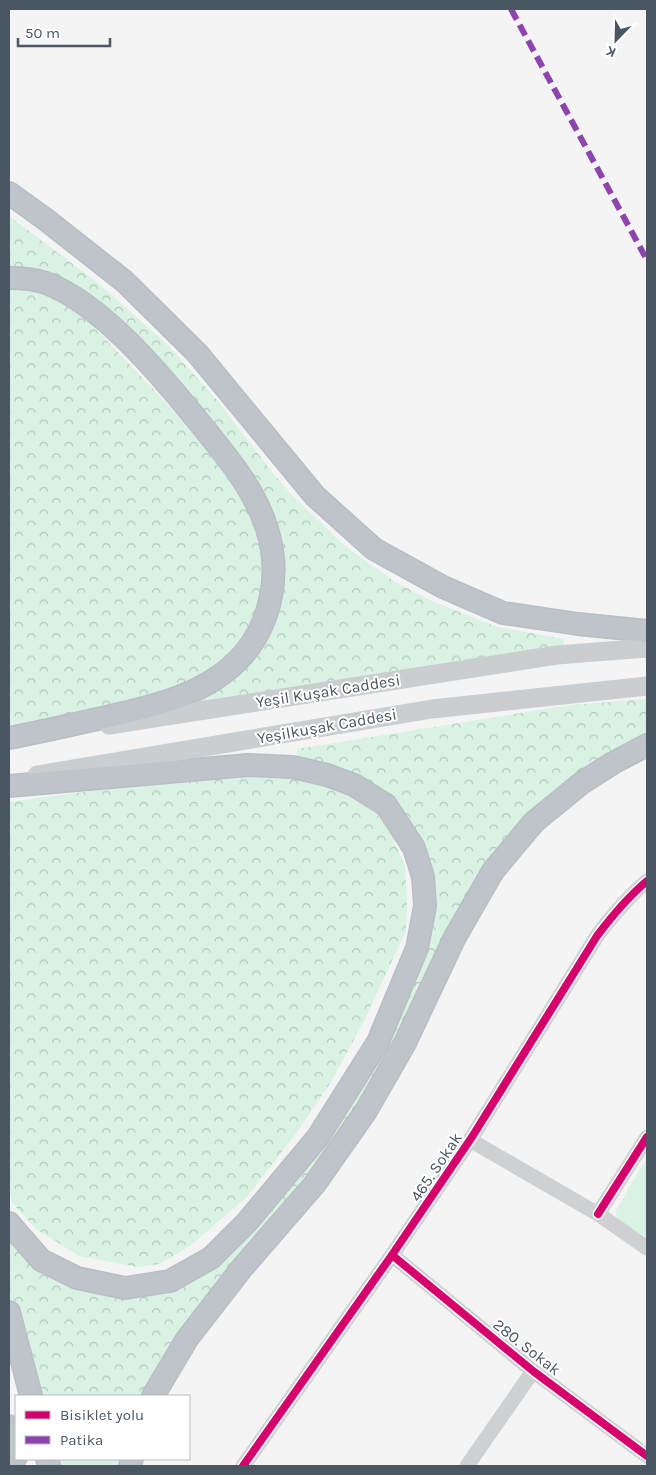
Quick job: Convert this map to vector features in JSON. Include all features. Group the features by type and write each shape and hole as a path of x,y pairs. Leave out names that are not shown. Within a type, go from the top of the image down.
{"highway":[{"path":"9,193 46,218 124,281 197,353 315,496 374,549 443,587 503,613 578,624 647,631"},
{"path":"9,278 46,283 72,296 119,333 155,370 219,447 248,487 268,530 274,564 274,580 268,610 256,635 242,656 210,681 178,698 137,710 9,740"},
{"path":"154,1395 187,1339 242,1268 314,1186 366,1111 405,1043 455,937 493,871 541,816 583,782 647,745"},
{"path":"9,786 248,765 293,767 327,775 354,786 386,805 414,848 423,877 425,906 417,948 378,1042 318,1136 247,1222 211,1258 170,1281 125,1288 77,1278 41,1260 9,1223"},
{"path":"9,1312 31,1395"},
{"path":"9,1426 15,1450"}],"main road":[{"name":"Yeşil Kuşak Caddesi","path":"9,740 557,655 647,648"},
{"name":"Yeşilkuşak Caddesi","path":"9,780 432,709 647,686"}],"street":[{"name":"465. Sokak","path":"243,1466 392,1255 470,1140 597,936 615,912 647,881"},
{"path":"598,1214 647,1137"},
{"path":"470,1140 598,1214 647,1248"},
{"name":"280. Sokak","path":"392,1255 534,1371 647,1456"},
{"path":"467,1466 534,1371"}],"green space":[{"path":"9,216 98,283 166,343 218,401 272,472 293,496 343,544 397,583 434,602 497,627 564,639 562,652 197,708 196,697 239,673 280,543 124,325 98,300 74,285 9,268"},
{"path":"9,286 24,286 59,300 93,326 211,451 262,530 266,565 262,591 251,622 232,651 205,674 163,692 87,712 9,725"},
{"path":"647,699 647,738 519,828 386,1068 150,1395 36,1395 9,1296 9,1236 15,1246 35,1265 120,1295 149,1296 183,1286 209,1270 257,1226 322,1145 431,905 390,801 298,763 297,749 570,705"},
{"path":"255,769 307,773 370,805 390,832 405,867 407,898 406,931 363,1023 331,1082 294,1136 247,1197 190,1246 159,1264 137,1267 79,1256 36,1229 13,1204 9,1192 9,802"},
{"path":"647,1158 647,1237 622,1223 616,1215 616,1210"},
{"path":"53,1460 128,1460 126,1466 55,1466"}],"marked path":[{"path":"511,9 647,260"}],"cycle path":[{"path":"243,1466 392,1255 472,1137 597,936 620,907 647,881"},
{"path":"598,1214 647,1137"},
{"path":"392,1255 533,1371 647,1456"}]}
